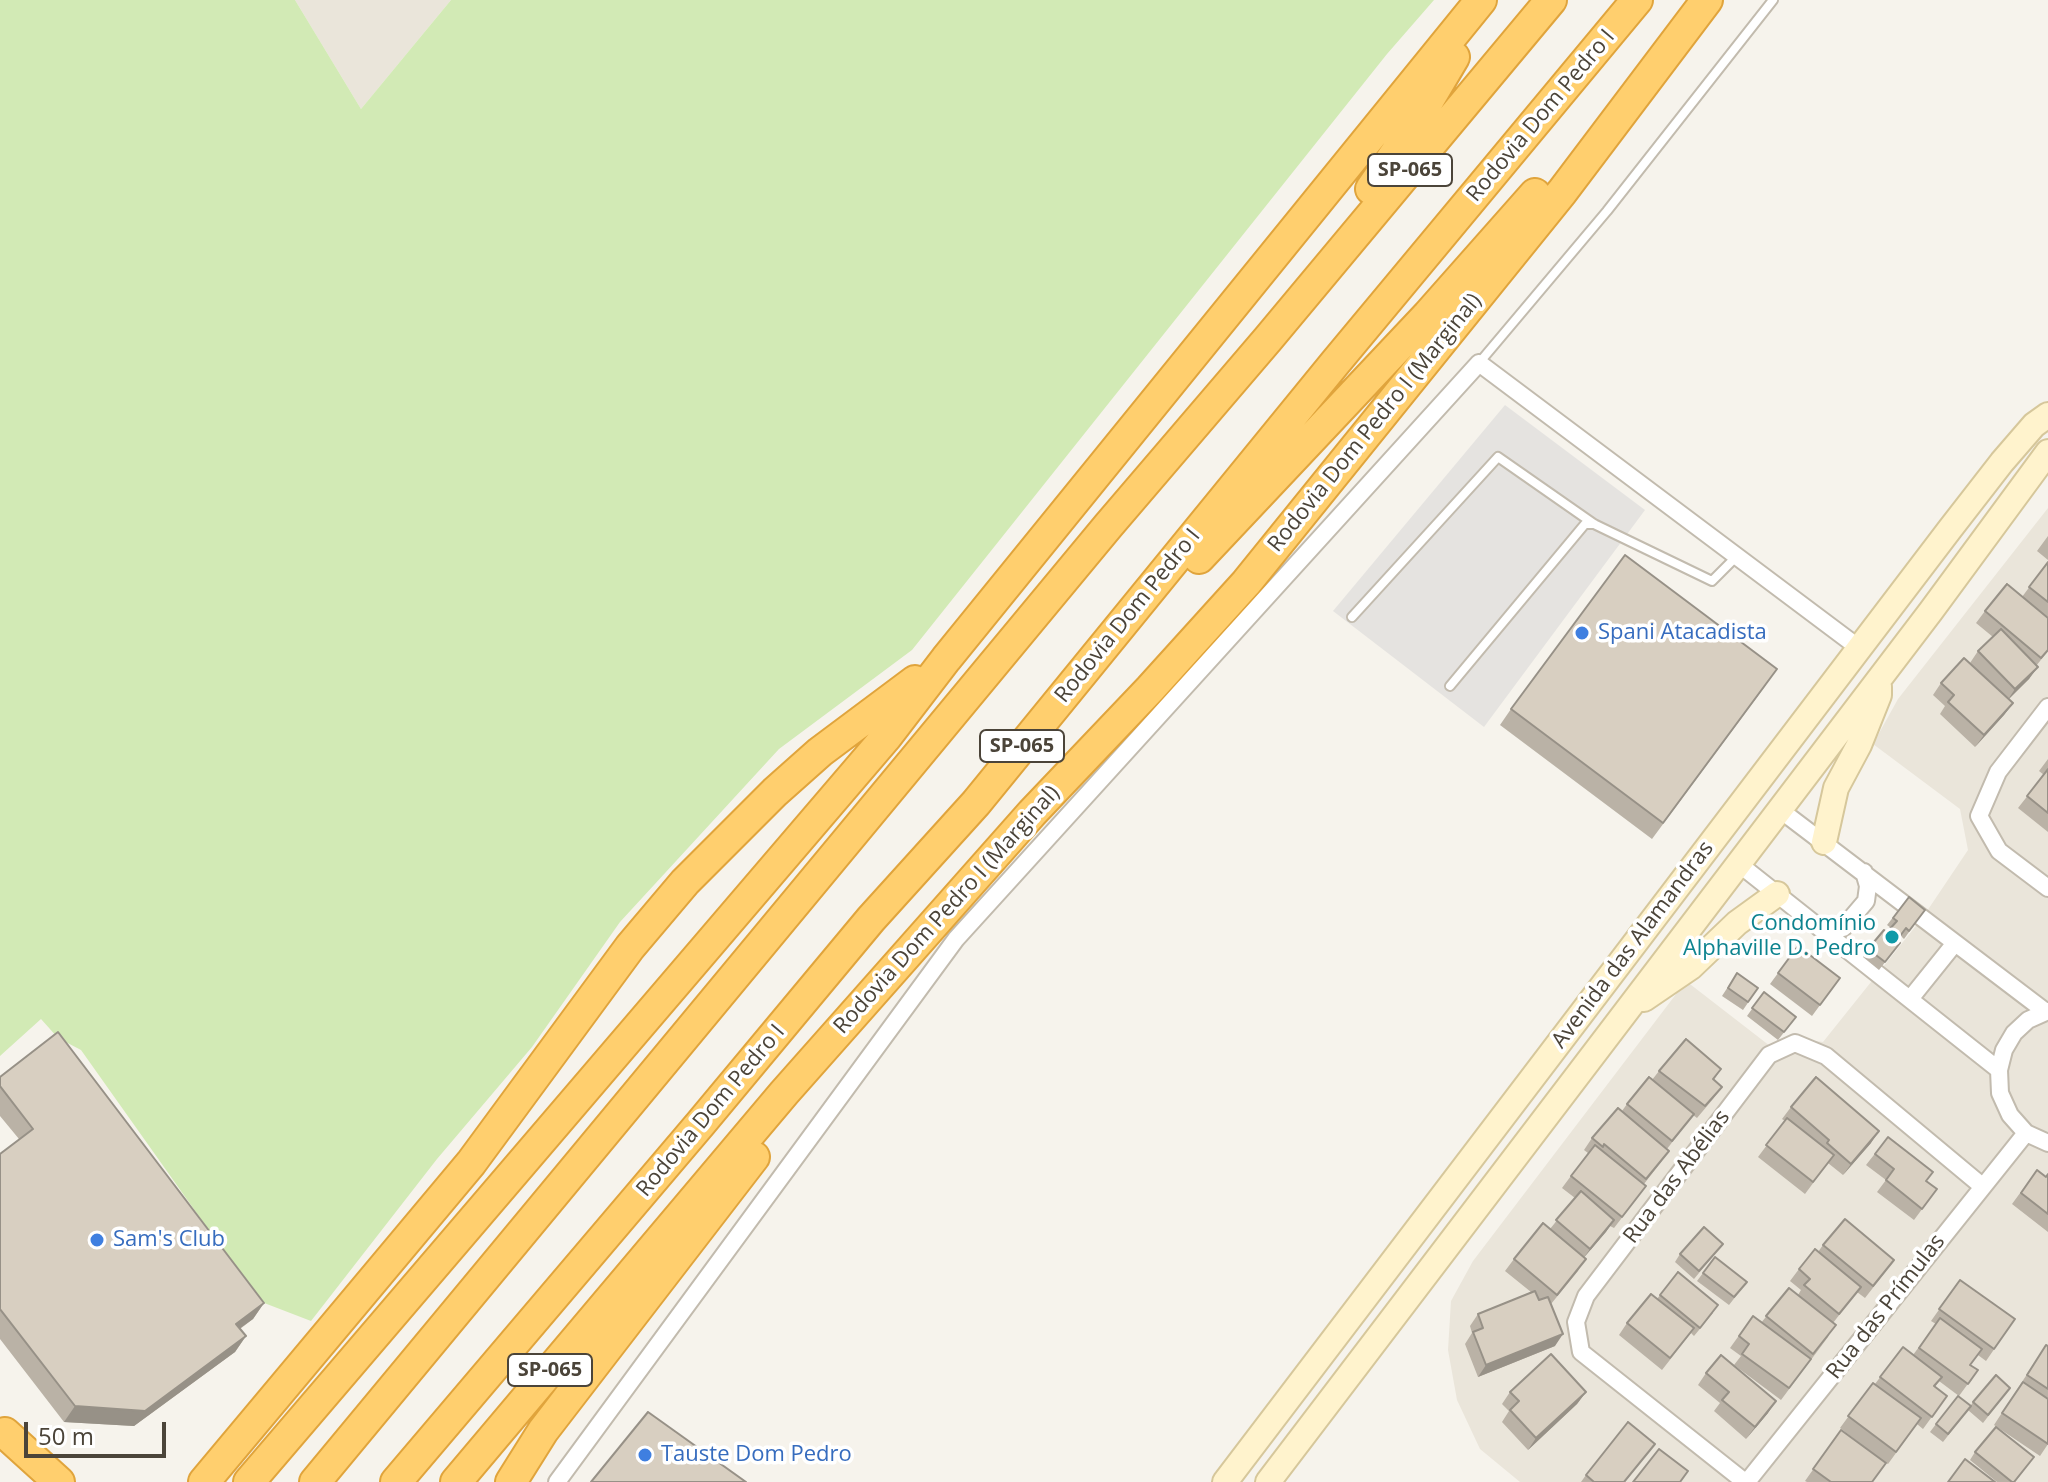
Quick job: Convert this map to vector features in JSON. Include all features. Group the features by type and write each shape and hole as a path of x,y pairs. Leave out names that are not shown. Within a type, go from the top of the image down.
{"highway":[{"path":"249,1482 887,736 946,659 1481,0"},
{"path":"1268,339 1408,135 1488,0"},
{"name":"SP-065","path":"315,1482 1057,587 1551,0"},
{"name":"Rodovia Dom Pedro I","path":"396,1482 871,919 976,803 1335,363 1637,0"},
{"path":"1025,743 1428,315 1703,5"},
{"name":"Rodovia Dom Pedro I (Marginal)","path":"456,1482 784,1093 1032,813 1246,583 1562,192 1703,5"},
{"path":"204,1482 471,1163 630,947 685,882 775,792 820,752 946,659"},
{"path":"511,1482 543,1431 784,1119 881,983"},
{"path":"2,1434 59,1482"}],"street":[{"path":"557,1482 956,939 1479,363 1859,648 1871,662 1878,679 1879,695 1859,745 1836,788 1824,842"},
{"name":"Avenida das Alamandras","path":"1228,1481 2002,462 2034,425 2048,415"},
{"name":"Avenida das Alamandras","path":"1268,1482 2048,452"},
{"path":"2048,707 1998,772 1979,816 1999,851 2048,888"},
{"path":"1779,809 2047,1012"},
{"path":"1739,864 1999,1070"},
{"path":"1826,932 1843,928 1866,901 1868,886 1864,872"},
{"path":"1626,1012 1691,967 1737,923 1777,894"},
{"path":"1910,999 1955,943"},
{"path":"2047,1012 2028,1020 2014,1033 2004,1050 1999,1070 2000,1093 2010,1115 2026,1133 2048,1143"},
{"name":"Rua das Abélias","path":"1746,1482 1581,1352 1576,1322 1586,1296 1769,1055 1795,1043 1826,1056 1982,1186"},
{"path":"1517,1097 1527,1114 1544,1119"},
{"name":"Rua das Prímulas","path":"1746,1482 2026,1133"},
{"path":"2,1434 37,1482"}],"lane":[{"path":"1479,363 1607,211 1773,0"},
{"path":"1352,617 1498,457 1594,524 1712,581 1736,557"},
{"path":"1450,686 1585,524 1594,524"}],"shaded area":[{"path":"295,0 451,0 361,109"},
{"path":"1505,405 1645,510 1484,727 1333,611"},
{"path":"2048,508 2048,1482 1520,1482 1480,1449 1457,1400 1448,1350 1451,1301 1473,1261 1686,981 1770,1046 1794,1038 1823,1042 1923,917 1968,850 1960,809 1873,744 1898,699"}],"green space":[{"path":"0,0 295,0 361,109 451,0 1434,0 1387,54 912,650 779,749 620,922 532,1047 437,1159 311,1321 259,1301 81,1050 58,1038 41,1019 0,1056"}],"building":[{"path":"1625,555 1777,669 1663,823 1511,709"},
{"path":"2048,562 2048,602 2029,587"},
{"path":"2007,584 2048,618 2048,650 2041,658 1985,611"},
{"path":"2001,629 2038,667 2015,689 1978,651"},
{"path":"1964,658 2013,703 1984,735 1948,702 1954,695 1941,683"},
{"path":"2048,769 2048,813 2027,796"},
{"name":"Condomínio Alphaville D. Pedro","path":"1909,897 1925,910 1909,931 1906,928 1897,940 1900,943 1885,962 1868,949 1884,930 1887,932 1897,921 1893,918"},
{"path":"1798,946 1840,978 1820,1005 1778,973"},
{"path":"1737,973 1758,988 1748,1002 1728,988"},
{"path":"1764,992 1796,1017 1784,1032 1752,1008"},
{"name":"Sam's Club","path":"58,1032 264,1303 236,1324 246,1336 145,1411 75,1406 0,1309 0,1154 33,1129 0,1086 0,1077"},
{"path":"1686,1039 1721,1069 1713,1079 1722,1087 1705,1106 1659,1071"},
{"path":"1649,1077 1694,1114 1672,1141 1627,1104"},
{"path":"1816,1077 1879,1131 1851,1164 1791,1107"},
{"path":"1618,1108 1669,1151 1646,1179 1604,1144 1603,1147 1592,1138"},
{"path":"1787,1118 1834,1155 1813,1182 1766,1145"},
{"path":"1888,1137 1933,1172 1926,1181 1937,1189 1922,1209 1886,1180 1894,1169 1875,1154"},
{"path":"1595,1145 1646,1186 1622,1217 1571,1176"},
{"path":"2037,1170 2046,1177 2048,1174 2048,1214 2021,1193"},
{"path":"1581,1191 1614,1220 1590,1249 1556,1220"},
{"path":"1845,1219 1894,1260 1873,1286 1823,1245"},
{"path":"1543,1223 1586,1259 1557,1295 1514,1259"},
{"path":"1704,1227 1723,1244 1699,1271 1680,1254"},
{"path":"1815,1249 1861,1287 1839,1314 1804,1285 1810,1279 1799,1269"},
{"path":"1715,1257 1747,1282 1734,1297 1703,1273"},
{"path":"1678,1272 1718,1305 1700,1328 1660,1295"},
{"path":"1960,1280 2015,1319 1994,1349 1939,1309"},
{"path":"1789,1288 1836,1325 1813,1354 1766,1316"},
{"path":"1535,1291 1539,1300 1548,1297 1563,1334 1486,1365 1473,1332 1483,1328 1478,1314"},
{"path":"1651,1294 1694,1328 1670,1358 1627,1323"},
{"path":"1753,1316 1811,1359 1789,1388 1742,1354 1749,1344 1739,1336"},
{"path":"1940,1318 1982,1349 1970,1365 1978,1370 1968,1384 1919,1348"},
{"path":"2048,1346 2048,1389 2027,1375"},
{"path":"1903,1347 1942,1377 1934,1386 1947,1396 1932,1417 1880,1377"},
{"path":"1551,1354 1586,1392 1536,1438 1510,1410 1519,1401 1510,1392"},
{"path":"1721,1355 1776,1401 1755,1427 1722,1400 1729,1392 1706,1373"},
{"path":"1996,1375 2010,1388 1988,1415 1973,1402"},
{"path":"2023,1382 2048,1399 2048,1444 2002,1413"},
{"path":"1873,1383 1921,1418 1896,1452 1848,1416"},
{"path":"1958,1396 1971,1406 1948,1434 1936,1424"},
{"path":"648,1412 746,1482 591,1482"},
{"path":"1628,1422 1655,1444 1624,1482 1594,1482 1586,1475"},
{"path":"1996,1427 2034,1457 2014,1482 1975,1452"},
{"path":"1841,1430 1886,1463 1872,1482 1831,1482 1813,1469"},
{"path":"1659,1449 1688,1471 1680,1482 1633,1482"},
{"path":"1965,1459 1995,1482 1948,1482"}],"place":[{"name":"Spani Atacadista","path":"1582,633"},
{"name":"Condomínio Alphaville D. Pedro","path":"1892,937"},
{"name":"Sam's Club","path":"97,1240"},
{"name":"Tauste Dom Pedro","path":"645,1455"}]}
